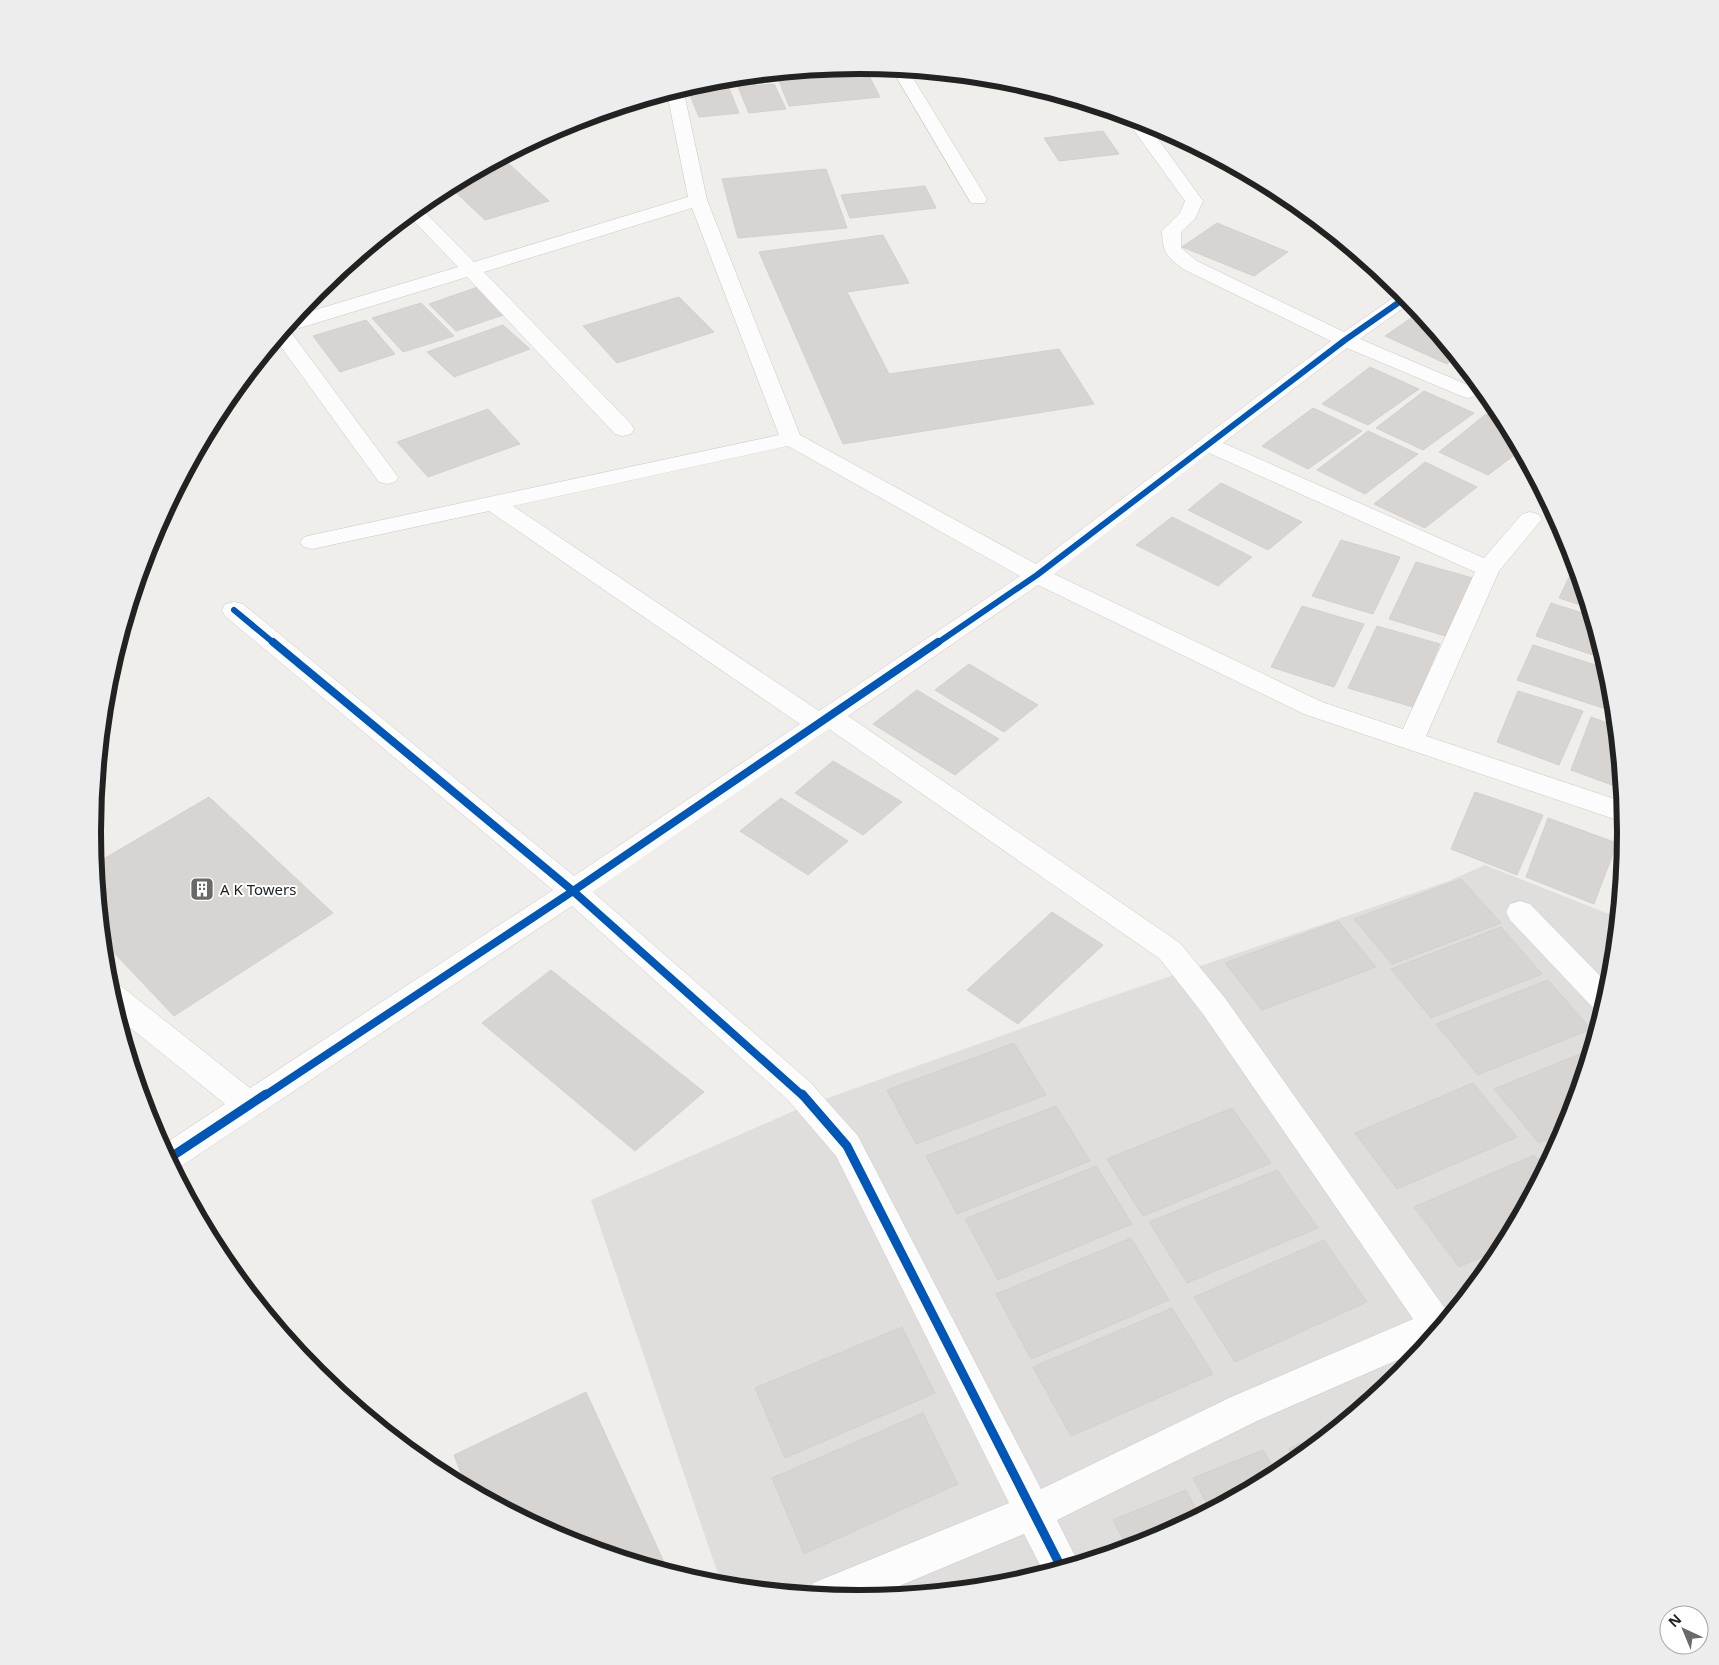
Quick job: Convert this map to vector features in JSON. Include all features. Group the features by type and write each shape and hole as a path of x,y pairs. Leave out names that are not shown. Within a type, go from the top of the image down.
{"street":[{"path":"903,75 978,199"},
{"path":"676,97 698,200 791,439 1037,575 1313,708 1618,810"},
{"path":"1142,129 1194,201 1188,215 1171,231 1172,250 1190,265 1345,340 1468,392"},
{"path":"299,322 698,200"},
{"path":"419,216 623,428"},
{"path":"173,1155 572,891 1037,575 1345,340 1401,301"},
{"path":"284,338 387,477"},
{"path":"312,542 791,439"},
{"path":"1207,444 1488,569"},
{"path":"493,503 824,719 1170,951 1214,1006 1439,1322"},
{"path":"1411,741 1488,569 1530,519"},
{"path":"234,610 572,891 799,1091 848,1146 1059,1564"},
{"path":"1520,912 1600,996"},
{"path":"120,1002 250,1105"},
{"path":"842,1591 1033,1512 1244,1408 1434,1328"}],"shaded area":[{"path":"1485,865 1614,916 1612,932 1604,981 1578,1076 1540,1168 1517,1212 1490,1254 1430,1333 1396,1369 1360,1403 1321,1434 1239,1490 1195,1513 1103,1551 1008,1577 959,1585 909,1590 810,1590 719,1578 591,1200 803,1107 1098,1001 1449,881"}],"building":[{"path":"844,74 868,74 880,97 789,106 779,81"},
{"path":"774,84 786,109 749,113 738,87"},
{"path":"729,88 739,113 699,117 689,93"},
{"path":"1103,131 1119,154 1059,161 1044,138"},
{"path":"508,163 549,201 485,220 455,191 497,166"},
{"path":"826,169 847,228 738,238 722,179"},
{"path":"925,186 936,208 850,218 841,195"},
{"path":"1217,223 1288,252 1254,276 1182,247"},
{"path":"883,235 909,283 847,292 889,374 1059,349 1094,404 843,444 759,252"},
{"path":"478,287 506,314 456,331 429,304"},
{"path":"679,297 714,332 617,363 583,326"},
{"path":"421,303 454,336 403,352 372,318"},
{"path":"1415,316 1452,360 1447,364 1385,336"},
{"path":"366,320 395,354 340,372 313,336"},
{"path":"503,325 530,349 454,377 427,352"},
{"path":"1370,367 1419,389 1368,425 1322,404"},
{"path":"1424,391 1474,413 1423,450 1376,428"},
{"path":"1313,408 1362,431 1308,469 1262,446"},
{"path":"488,409 520,444 428,477 397,442"},
{"path":"1486,414 1494,418 1517,453 1488,475 1439,452"},
{"path":"1368,431 1418,454 1365,494 1317,470"},
{"path":"1425,462 1477,487 1425,528 1374,504"},
{"path":"1221,483 1302,522 1268,550 1188,510"},
{"path":"1172,517 1252,557 1218,586 1136,545"},
{"path":"1341,540 1400,557 1373,614 1312,596"},
{"path":"1416,562 1476,579 1452,638 1389,619"},
{"path":"1572,572 1583,606 1559,598"},
{"path":"1551,603 1585,614 1597,656 1536,636"},
{"path":"1302,606 1364,624 1334,687 1271,667"},
{"path":"1377,626 1440,644 1413,707 1348,688"},
{"path":"1533,645 1600,666 1608,710 1517,680"},
{"path":"969,664 1038,705 1004,732 935,690"},
{"path":"917,690 999,739 955,775 873,724"},
{"path":"1518,691 1583,711 1559,765 1497,742"},
{"path":"1591,717 1611,724 1617,787 1571,770"},
{"path":"833,761 902,802 863,835 795,793"},
{"path":"1475,792 1543,815 1517,875 1451,849"},
{"name":"A K Towers","path":"209,797 333,913 174,1016 110,948 102,882 102,860"},
{"path":"781,798 848,841 808,875 740,831"},
{"path":"1548,818 1617,843 1594,904 1526,877"},
{"path":"1461,879 1501,923 1392,964 1354,919"},
{"path":"1616,895 1614,911 1611,910"},
{"path":"1052,912 1103,945 1018,1024 967,990"},
{"path":"1338,921 1376,967 1262,1010 1225,963"},
{"path":"1501,927 1542,974 1431,1018 1391,969"},
{"path":"551,970 704,1092 635,1151 482,1023"},
{"path":"1548,980 1591,1029 1478,1075 1436,1024"},
{"path":"1014,1043 1046,1095 916,1144 887,1090"},
{"path":"1585,1052 1578,1076 1554,1137 1539,1143 1494,1089"},
{"path":"1473,1083 1517,1137 1397,1189 1355,1133"},
{"path":"1056,1106 1090,1161 957,1214 926,1156"},
{"path":"1232,1108 1271,1163 1143,1216 1107,1159"},
{"path":"1534,1155 1542,1164 1517,1212 1491,1253 1459,1267 1414,1207"},
{"path":"1096,1166 1132,1224 998,1280 965,1219"},
{"path":"1277,1170 1318,1228 1187,1283 1149,1222"},
{"path":"1131,1238 1169,1300 1031,1359 996,1294"},
{"path":"1324,1240 1367,1302 1235,1362 1194,1297"},
{"path":"1172,1308 1213,1374 1071,1436 1033,1367"},
{"path":"902,1327 935,1393 785,1458 755,1388"},
{"path":"586,1392 666,1566 616,1551 569,1533 524,1513 480,1490 464,1479 454,1455"},
{"path":"923,1413 958,1484 804,1554 772,1478"},
{"path":"1321,1434 1293,1455 1289,1449"},
{"path":"1263,1450 1274,1468 1239,1490 1208,1506 1193,1478"},
{"path":"1186,1490 1197,1512 1125,1543 1113,1520"}],"cycle path":[{"path":"173,1155 573,891 1037,575 1345,340 1401,301"},
{"path":"234,610 573,891 799,1091 847,1146 1059,1564"}],"place":[{"name":"A K Towers","path":"202,889"}]}
